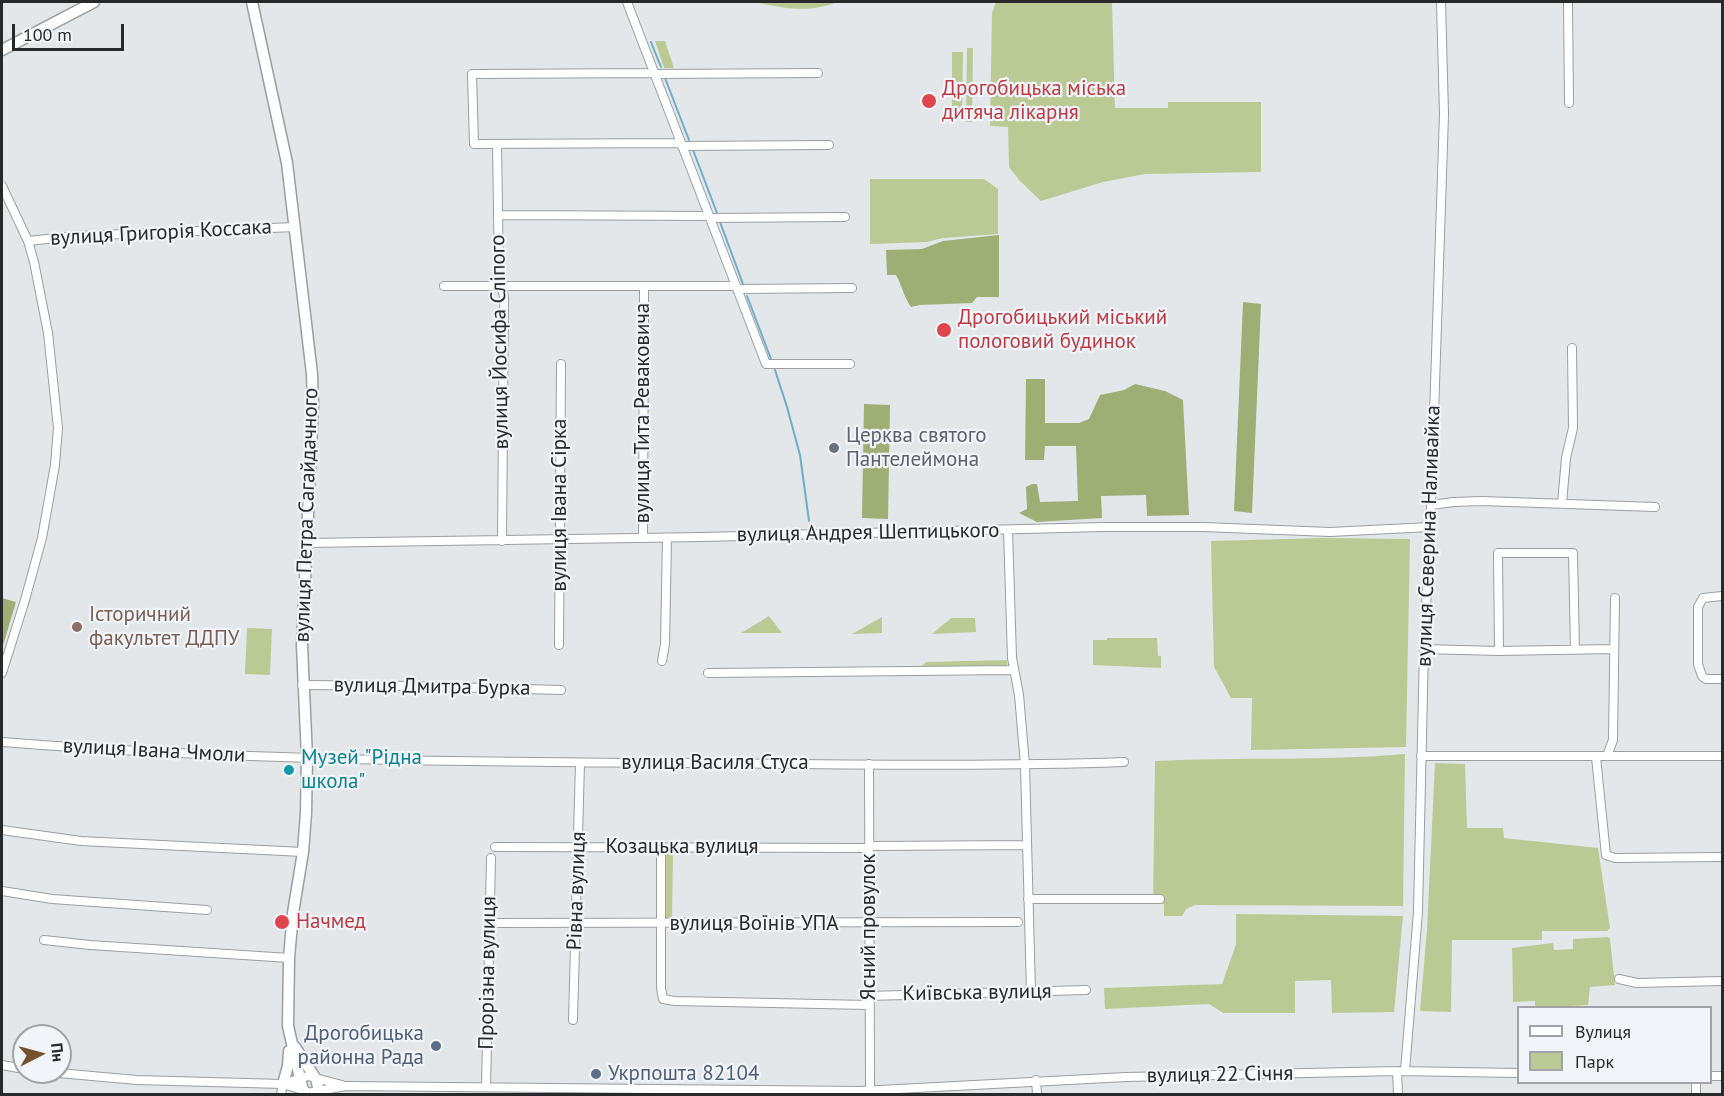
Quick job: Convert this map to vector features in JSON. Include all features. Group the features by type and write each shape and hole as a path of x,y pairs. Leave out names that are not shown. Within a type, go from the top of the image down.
{"main road":[{"path":"2,50 93,2"},
{"name":"вулиця Петра Сагайдачного","path":"252,2 287,163 312,374 313,405 302,685 307,758 303,852 295,895 289,958 288,1066 282,1089"},
{"path":"289,1037 311,1085"}],"street":[{"path":"252,2 259,2"},
{"path":"627,2 766,364 850,364"},
{"name":"вулиця Северина Наливайка","path":"1398,1095 1416,942 1444,95 1441,2"},
{"path":"1568,2 1569,103"},
{"path":"818,73 472,74 474,144 829,145"},
{"name":"вулиця Йосифа Сліпого","path":"497,144 499,276 504,297 502,541"},
{"path":"2,186 28,241 43,302 58,416 57,442 42,538 26,600 2,673"},
{"path":"498,215 845,217"},
{"name":"вулиця Григорія Коссака","path":"28,241 86,235 295,227"},
{"path":"444,286 852,288"},
{"name":"вулиця Тита Реваковича","path":"643,538 644,287"},
{"path":"1562,502 1566,458 1573,428 1572,348"},
{"name":"вулиця Івана Сірка","path":"559,645 561,364"},
{"path":"1431,505 1463,501 1562,502 1655,507"},
{"name":"вулиця Андрея Шептицького","path":"307,543 667,538 1103,527 1203,527 1330,532 1430,527"},
{"path":"1008,530 1014,670 1019,695 1025,765 1030,992"},
{"path":"662,661 665,644 667,538"},
{"path":"1499,651 1498,554 1573,553 1575,650"},
{"path":"1722,596 1708,596 1700,602 1698,607 1698,664 1702,676 1706,679 1722,679"},
{"path":"1607,756 1613,740 1615,598"},
{"path":"1424,649 1614,650"},
{"path":"708,673 1014,670"},
{"name":"вулиця Дмитра Бурка","path":"302,685 561,690"},
{"name":"вулиця Івана Чмоли","path":"2,742 80,748 307,758"},
{"path":"1421,756 1722,756"},
{"path":"1596,757 1606,855 1614,858 1722,857"},
{"name":"вулиця Василя Стуса","path":"307,758 580,763 1025,765 1124,762"},
{"name":"Рівна вулиця","path":"573,1020 580,763"},
{"name":"Ясний провулок","path":"867,1092 869,764"},
{"path":"2,830 81,841 303,852"},
{"name":"Козацька вулиця","path":"495,847 1027,845"},
{"path":"661,846 661,924"},
{"name":"Прорізна вулиця","path":"486,1087 491,858"},
{"path":"2,891 52,898 207,910"},
{"path":"1028,899 1160,899"},
{"name":"вулиця Воїнів УПА","path":"489,923 1018,922"},
{"name":"Київська вулиця","path":"661,924 661,988 663,999 675,1001 868,1000 1086,990"},
{"path":"44,940 289,958"},
{"path":"1619,980 1638,983 1722,981"},
{"name":"вулиця 22 Січня","path":"346,1086 867,1092 1036,1080 1401,1071 1517,1073"},
{"path":"72,1074 282,1089 311,1085 346,1086"},
{"path":"1036,1080 1037,1095"},
{"path":"311,1085 346,1086"},
{"path":"332,1095 346,1086"}],"green space":[{"path":"756,2 837,2 817,8 797,9"},
{"path":"996,2 1112,2 1115,108 1168,108 1168,102 1261,102 1261,172 1145,174 1103,182 1041,201 1009,167 1008,127 990,126 992,13"},
{"path":"655,41 665,41 674,68 664,68"},
{"path":"967,48 973,48 972,122 966,122"},
{"path":"952,52 963,52 962,117 952,117"},
{"path":"870,179 984,179 998,189 998,234 943,238 927,242 870,244"},
{"path":"999,235 999,297 977,297 972,303 911,307 896,275 887,275 886,250 922,249 943,241"},
{"path":"1243,302 1261,304 1252,513 1234,511"},
{"path":"1026,379 1045,379 1045,423 1079,423 1089,419 1100,395 1124,390 1135,384 1165,391 1183,400 1189,515 1147,516 1146,495 1101,496 1102,518 1037,522 1019,513 1027,509 1026,487 1032,484 1037,484 1040,502 1078,501 1076,446 1045,446 1044,460 1025,460"},
{"path":"864,404 890,405 888,519 862,518"},
{"path":"1325,538 1410,539 1406,747 1251,750 1252,698 1231,698 1214,667 1211,541"},
{"path":"2,598 16,602 2,649"},
{"path":"769,616 782,633 741,633"},
{"path":"882,617 882,633 852,634"},
{"path":"951,618 975,618 976,632 932,634"},
{"path":"247,628 272,629 270,675 245,674"},
{"path":"1107,638 1157,638 1161,668 1093,665 1093,640 1107,640"},
{"path":"1007,660 1007,667 920,668 926,662"},
{"path":"1405,754 1403,906 1195,905 1186,909 1182,916 1164,916 1164,904 1153,904 1155,761"},
{"path":"1435,763 1465,764 1467,828 1503,828 1504,838 1598,848 1610,928 1607,931 1542,931 1542,940 1452,940 1451,1012 1420,1011 1427,929"},
{"path":"666,851 673,851 672,918 665,918"},
{"path":"1236,914 1403,916 1394,1012 1332,1013 1331,980 1295,981 1295,1013 1223,1013 1209,1004 1105,1009 1104,988 1222,984 1236,944"},
{"path":"1608,937 1610,939 1615,985 1590,987 1588,1005 1535,1006 1535,1001 1513,1002 1512,948 1553,943 1554,950 1573,949 1573,939"}],"waterway":[{"path":"651,42 661,67"},
{"path":"665,78 689,140"},
{"path":"693,150 717,213"},
{"path":"720,222 743,284"},
{"path":"747,296 771,359"},
{"path":"775,370 800,455 809,521"}],"place":[{"name":"Дрогобицька міська дитяча лікарня","path":"929,101"},
{"name":"Дрогобицький міський пологовий будинок","path":"944,330"},
{"name":"Церква святого Пантелеймона","path":"834,448"},
{"name":"Історичний факультет ДДПУ","path":"77,627"},
{"name":"Музей \"Рідна школа\"","path":"289,770"},
{"name":"Начмед","path":"282,922"},
{"name":"Дрогобицька районна Рада","path":"436,1046"},
{"name":"Укрпошта 82104","path":"596,1074"}]}
